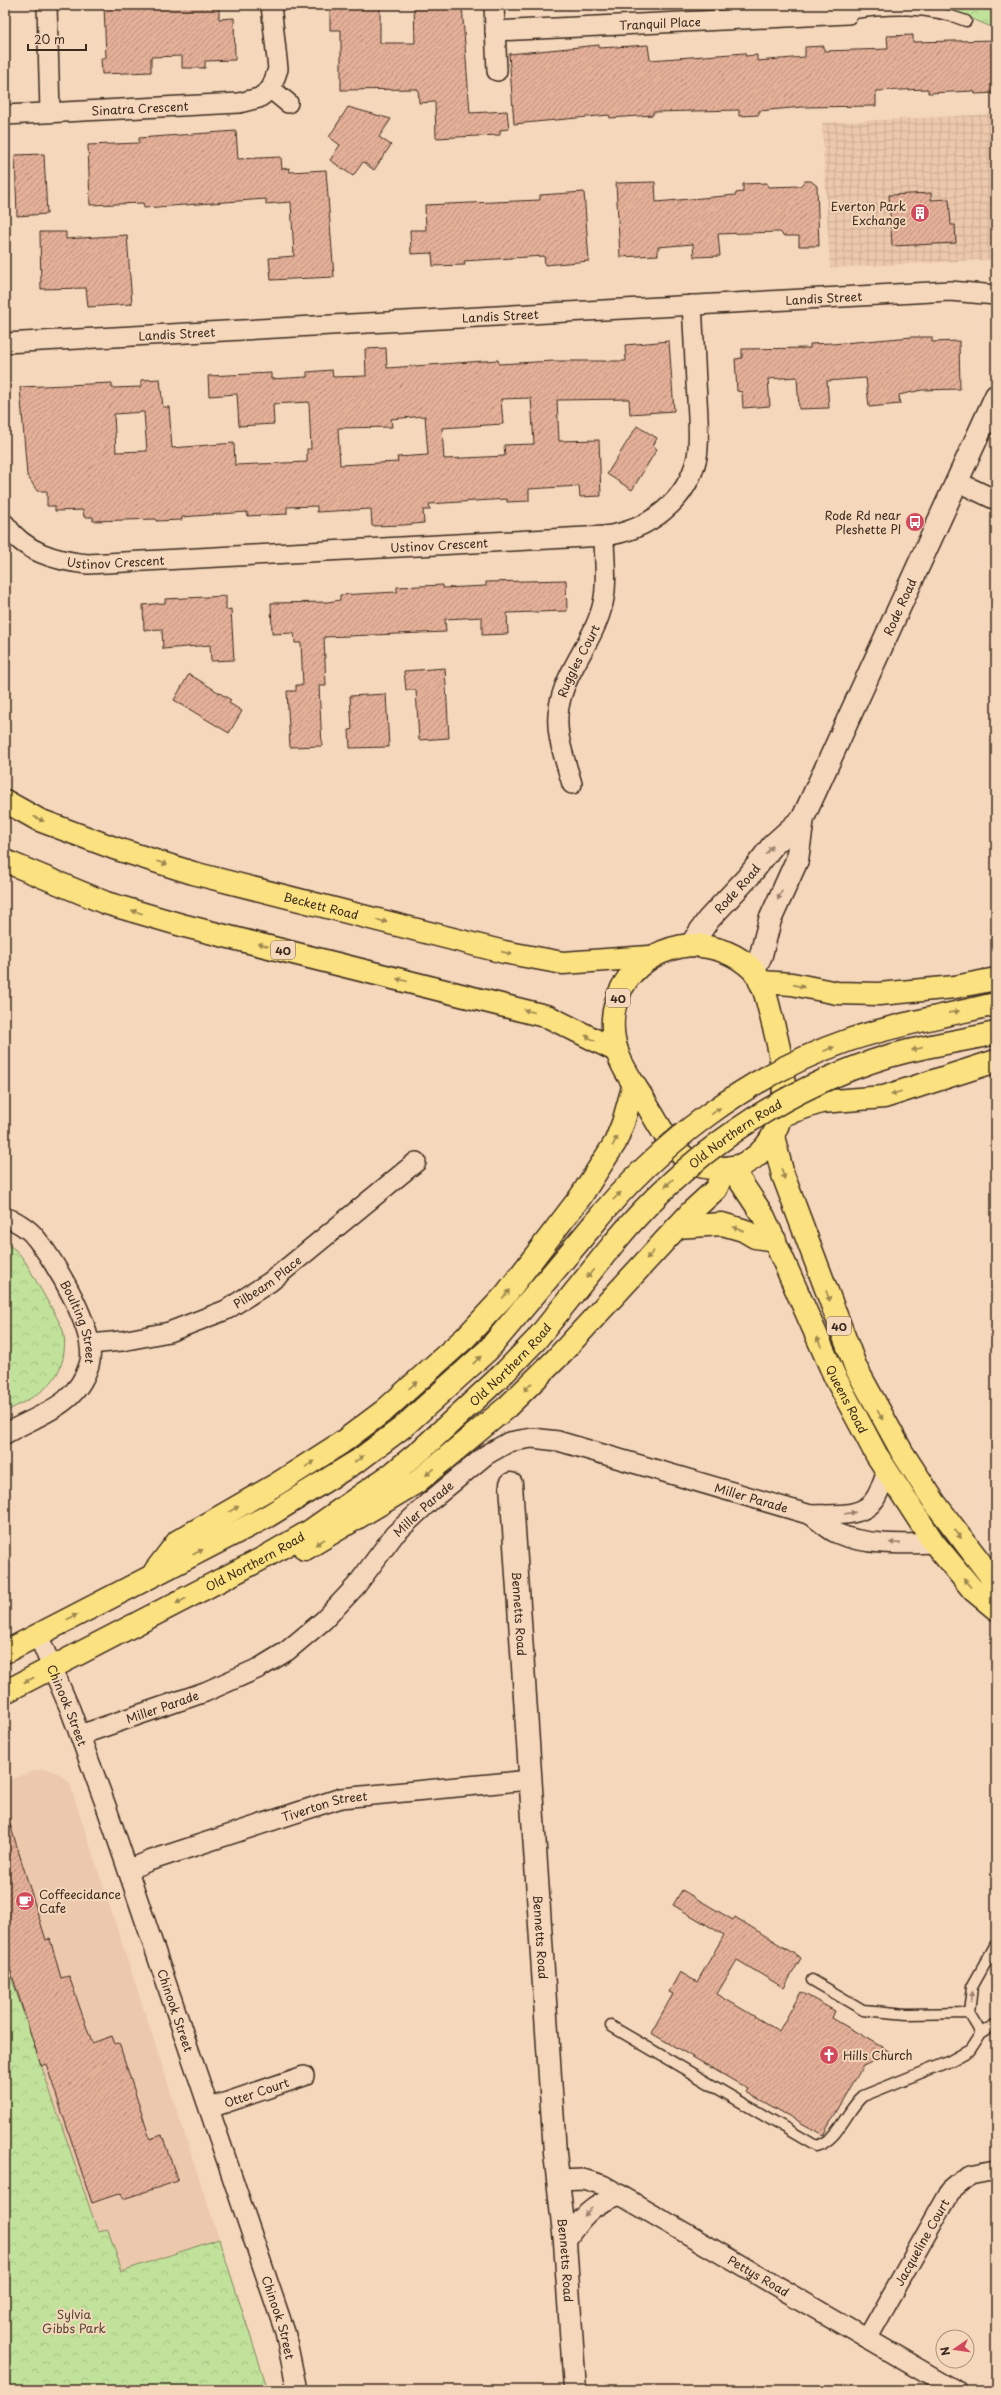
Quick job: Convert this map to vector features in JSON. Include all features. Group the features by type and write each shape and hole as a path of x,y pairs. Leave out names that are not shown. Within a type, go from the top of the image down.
{"main road":[{"name":"Beckett Road","path":"5,801 39,820 114,848 193,873 504,952 563,963 649,957"},
{"name":"40","path":"5,861 113,905 185,926 550,1017 617,1051"},
{"name":"40","path":"691,945 719,948 742,960 757,977 774,1027 779,1053 784,1097 782,1115 774,1136 761,1152 753,1158 728,1168 708,1168 694,1164 675,1149 634,1084 617,1051 614,1021 619,992 626,980 649,957 674,947 691,945"},
{"path":"757,977 837,993 880,994 955,987 996,979"},
{"path":"5,1652 268,1516 311,1491 403,1427 488,1350 614,1198 682,1135 766,1078 848,1041 935,1016 996,1004"},
{"name":"Old Northern Road","path":"5,1692 265,1557 310,1531 422,1449 505,1372 536,1340 642,1209 674,1178 733,1132 772,1108 815,1085 882,1059 933,1045 996,1033"},
{"path":"782,1115 821,1102 884,1097 996,1061"},
{"path":"151,1576 178,1541 277,1484 341,1443 391,1405 466,1337 506,1294 581,1196 615,1143 623,1123 634,1084"},
{"name":"Queens Road","path":"774,1136 783,1175 856,1368 902,1452 935,1503 989,1574 996,1588"},
{"path":"265,1557 310,1548 417,1482 455,1453 541,1374 677,1227 716,1189 728,1168"},
{"name":"Queens Road","path":"728,1168 758,1205 775,1240 835,1377 887,1470 934,1543 973,1590 996,1609"},
{"path":"677,1227 722,1224 743,1230 755,1237 775,1240"}],"street":[{"path":"47,5 50,112"},
{"path":"271,5 278,69 271,89 288,103"},
{"path":"494,5 497,71"},
{"name":"Tranquil Place","path":"495,31 789,11 848,14"},
{"name":"Sinatra Crescent","path":"5,115 239,103 259,98 271,89"},
{"name":"Landis Street","path":"5,343 950,291 996,295"},
{"name":"Ustinov Crescent","path":"5,524 20,540 36,551 67,562 88,564 604,536 630,531 652,520 676,499 692,472 697,457 698,436 692,305"},
{"name":"Rode Road","path":"757,977 770,920 797,860 804,818 996,396"},
{"path":"958,482 996,500"},
{"name":"Ruggles Court","path":"572,784 558,731 559,706 568,682 595,629 602,609 605,586 604,536"},
{"name":"Rode Road","path":"691,945 708,920 749,876 772,845 804,818"},
{"name":"Pilbeam Place","path":"90,1344 122,1341 169,1332 226,1310 270,1282 416,1162"},
{"name":"Boulting Street","path":"5,1218 11,1219 35,1236 60,1274 82,1315 90,1344 89,1364 78,1386 62,1405 5,1434"},
{"name":"Miller Parade","path":"80,1735 229,1683 259,1668 287,1651 340,1604 394,1535 486,1455 509,1442 532,1438 558,1440 811,1515 849,1514 862,1510 875,1499 887,1470"},
{"name":"Bennetts Road","path":"512,1484 530,1780 558,2180 565,2242 575,2390"},
{"name":"Miller Parade","path":"811,1515 836,1533 859,1539 903,1544 934,1543"},
{"name":"Chinook Street","path":"38,1635 80,1735 210,2108 285,2332 297,2390"},
{"name":"Tiverton Street","path":"128,1870 149,1861 341,1798 530,1780"},
{"name":"Otter Court","path":"210,2108 304,2076"},
{"name":"Jacqueline Court","path":"866,2338 950,2192 970,2175 996,2170"},
{"name":"Pettys Road","path":"558,2180 583,2179 604,2185 955,2390"},
{"path":"565,2242 581,2219 594,2206 621,2195"}],"lane":[{"path":"848,14 902,9 950,16 966,21"},
{"path":"981,2033 969,2013 972,1987 996,1944"},
{"path":"812,1980 863,2010 906,2014 969,2013"},
{"path":"611,2026 816,2146 824,2144 831,2138 852,2105 863,2096 950,2061 970,2050 981,2033 996,2024"}],"shaded area":[{"path":"996,114 996,259 830,268 822,123"},
{"path":"47,1769 58,1773 69,1782 219,2239 122,2271 108,2230 99,2232 5,1959 5,1782 33,1771"}],"green space":[{"path":"927,5 996,5 996,29 961,14"},
{"path":"5,1243 17,1251 29,1268 60,1323 64,1334 65,1343 61,1364 57,1374 51,1382 44,1390 35,1396 5,1412"},
{"name":"Sylvia Gibbs Park","path":"5,1959 98,2232 108,2230 122,2271 219,2239 268,2390 5,2390"}],"building":[{"path":"104,5 219,5 219,19 234,18 235,60 205,61 205,68 182,68 182,56 151,57 151,72 102,74 101,58 106,58"},
{"path":"330,5 380,5 380,43 415,43 414,5 462,5 470,113 507,111 509,129 500,130 500,135 436,138 435,102 419,103 418,89 341,90 341,30 330,30"},
{"path":"913,35 913,42 996,40 996,93 975,94 974,91 928,93 928,89 876,91 876,106 802,107 759,111 759,115 739,116 739,110 653,112 653,115 610,118 609,115 514,124 509,54 599,45 599,48 648,45 650,60 745,53 745,56 757,55 757,61 805,57 805,47 824,46 824,51 888,49 887,36"},
{"path":"348,107 391,119 379,137 391,145 374,170 363,162 353,176 330,160 340,145 329,137"},
{"path":"236,131 238,159 281,157 282,169 289,168 290,172 326,170 334,277 271,280 269,258 294,256 291,202 266,204 266,199 144,208 143,203 90,205 88,145 139,143 139,138"},
{"path":"44,154 47,214 17,216 15,155"},
{"path":"805,181 811,181 817,186 819,246 799,246 799,236 784,236 780,232 718,234 720,256 694,257 693,244 658,247 658,255 620,257 616,183 655,182 656,202 736,195 736,193 743,192 743,184 767,183 768,187 800,186"},
{"path":"584,192 589,261 545,265 544,256 464,261 465,265 433,266 432,253 411,254 410,230 426,230 425,205 540,200 540,195"},
{"name":"Everton Park Exchange","path":"931,193 931,200 949,199 951,225 955,225 956,243 892,246 889,195"},
{"path":"40,232 66,232 66,239 127,235 132,304 88,307 86,288 41,289"},
{"path":"912,337 932,337 932,342 959,341 960,389 922,390 899,395 900,404 869,407 866,378 827,381 829,408 799,409 797,377 768,379 770,406 743,408 742,392 737,391 735,359 742,358 742,349 810,348 810,344 832,344"},
{"path":"669,341 674,411 630,414 629,399 557,400 559,441 599,440 601,496 580,497 579,486 529,489 529,501 507,502 507,499 429,504 430,510 423,510 424,523 404,525 372,526 371,509 317,512 317,506 287,507 287,514 247,516 247,512 182,517 182,520 156,521 156,519 93,521 93,517 84,517 83,510 55,511 55,506 47,506 47,491 37,491 27,475 20,387 112,383 112,388 141,387 141,380 160,379 163,407 169,407 172,448 234,443 235,465 307,462 307,449 311,449 309,402 273,404 274,424 239,426 237,394 209,396 208,376 271,373 271,379 307,377 307,372 332,370 333,377 366,376 365,349 386,348 387,368 498,360 499,364 554,361 626,361 625,345","holes":["531,398 534,444 504,445 505,456 444,459 442,428 503,424 501,399","144,412 147,451 116,452 114,414","425,416 428,455 397,457 398,462 340,465 338,428 392,427 391,419"]},
{"path":"637,426 657,438 653,446 657,449 632,490 607,474"},
{"path":"566,580 567,611 507,613 508,634 482,635 482,617 445,619 446,632 324,637 326,686 319,686 322,746 290,747 287,691 296,691 296,685 303,685 301,643 295,643 294,633 272,634 271,603 328,602 340,600 340,595 397,592 397,587 443,585 443,588 486,586 486,582"},
{"path":"226,596 226,610 231,609 234,660 211,661 210,645 163,649 162,629 144,630 143,605 165,603 165,599"},
{"path":"445,668 449,738 419,740 416,690 406,690 404,671"},
{"path":"189,674 231,700 229,703 242,711 229,733 174,700"},
{"path":"386,694 389,747 350,748 349,730 352,730 350,696"},
{"path":"5,1821 9,1821 46,1940 50,1939 61,1978 69,1976 92,2043 112,2036 115,2044 119,2043 150,2139 162,2135 178,2181 123,2199 121,2193 92,2203 46,2064 41,2066 5,1953"},
{"name":"Hills Church","path":"682,1890 733,1920 735,1917 801,1958 784,1988 737,1960 717,1994 779,2031 801,1992 835,2011 832,2018 892,2053 863,2066 823,2135 746,2092 748,2089 651,2033 673,1994 669,1992 680,1972 697,1982 724,1935 673,1905"}],"place":[{"name":"Everton Park Exchange","path":"920,213"},
{"name":"Rode Rd near Pleshette Pl","path":"915,522"},
{"name":"Coffeecidance Cafe","path":"25,1901"},
{"name":"Hills Church","path":"829,2055"}]}
